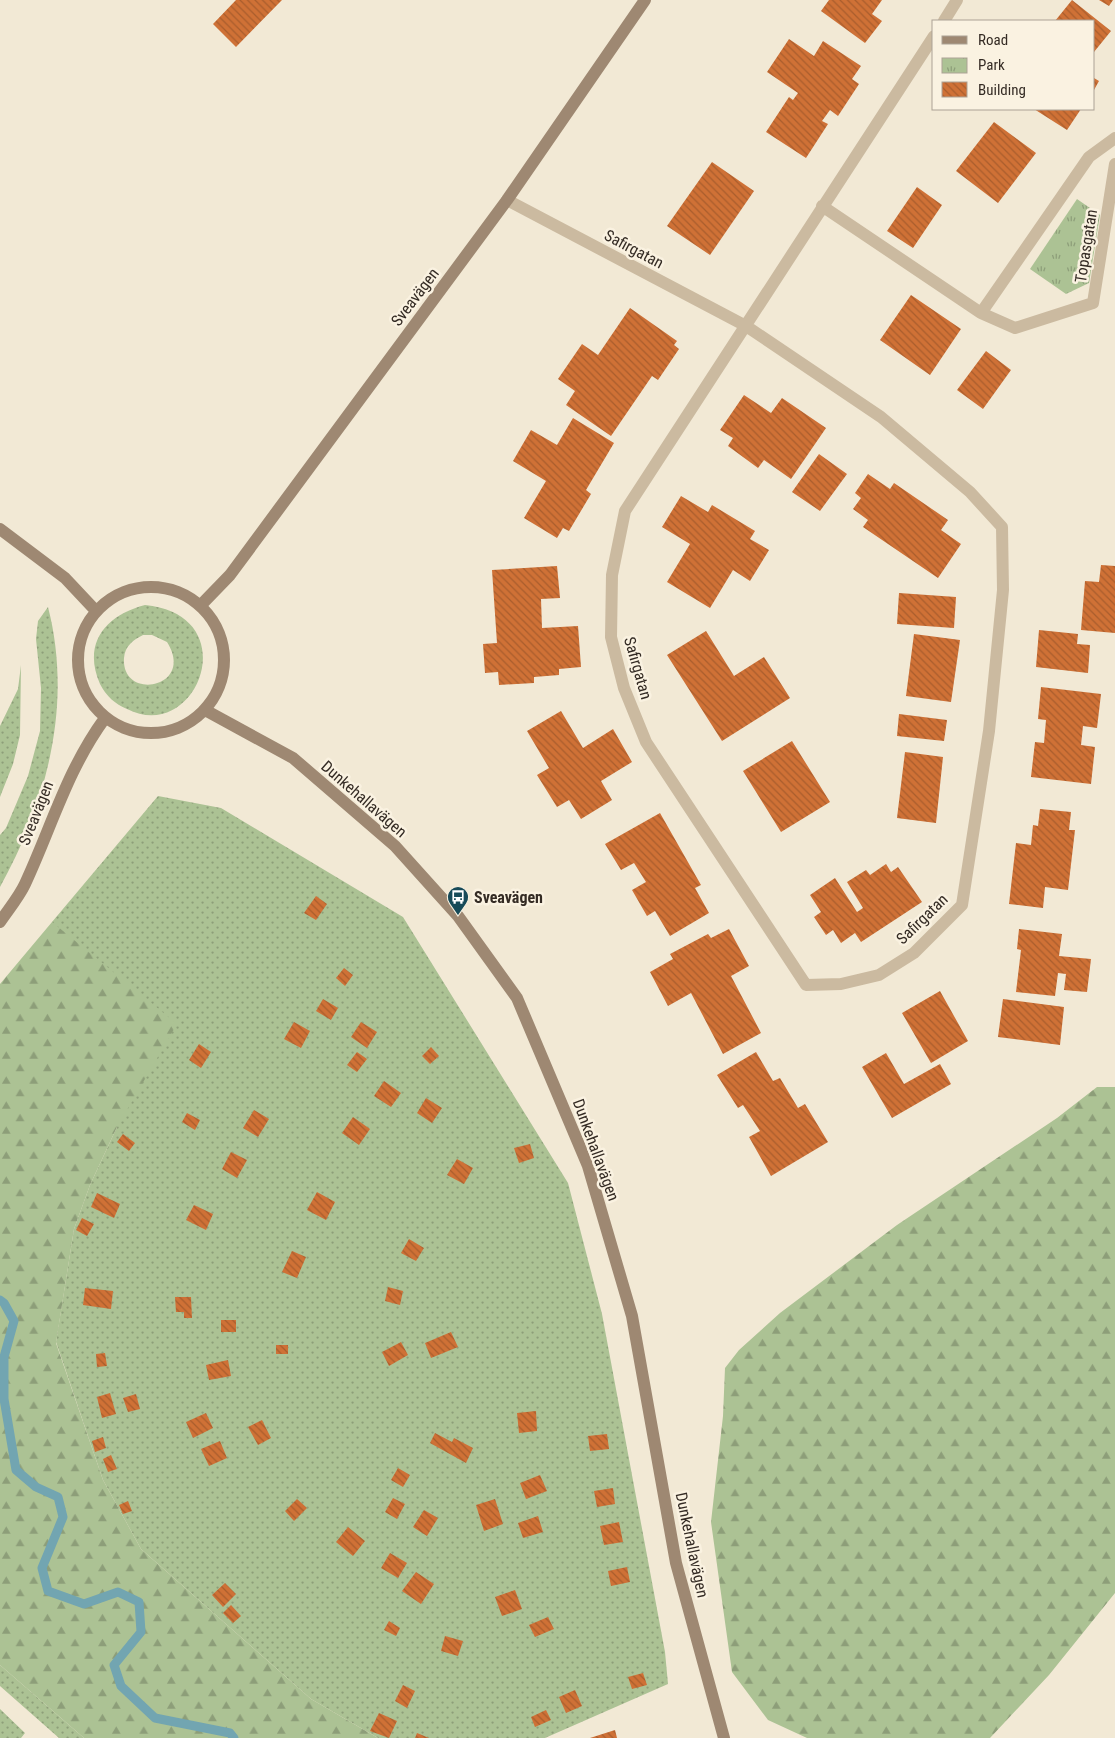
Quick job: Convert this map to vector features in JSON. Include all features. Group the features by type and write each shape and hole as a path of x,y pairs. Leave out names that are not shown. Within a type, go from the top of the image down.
{"street":[{"name":"Sveavägen","path":"200,606 230,575 507,200 645,0"},
{"path":"945,20 958,0"},
{"path":"746,326 932,39"},
{"name":"Topasgatan","path":"981,313 1089,157 1115,138"},
{"name":"Topasgatan","path":"822,206 981,313 1015,328 1093,303 1115,164"},
{"name":"Safirgatan","path":"507,200 746,326 882,417 970,492 1002,527 1003,590 989,731 962,905 914,953 879,975 841,984 806,984 752,904 646,742 624,688 611,637 612,575 625,511 746,326"},
{"path":"0,528 64,578 96,611"},
{"path":"143,587 164,588 183,594 200,606 216,626 224,650 224,672 217,692 205,710 184,726 160,734 132,730 106,718 91,703 82,684 78,664 79,645 85,627 96,611 110,599 126,591 143,587"},
{"name":"Dunkehallavägen","path":"205,710 293,758 395,846 458,916 518,998 588,1166 632,1316 676,1563 724,1738"},
{"name":"Sveavägen","path":"0,922 25,886 68,780 92,736 106,718"}],"green space":[{"path":"1077,199 1100,215 1089,283 1066,294 1030,269"},
{"path":"145,605 176,614 195,631 203,652 200,674 190,695 174,709 152,715 127,709 111,699 100,684 95,669 94,656 96,644 101,633 109,624 131,610","holes":["143,635 152,635 167,642 173,658 172,670 165,679 155,684 144,684 134,681 126,672 124,658 126,650 133,641"]},
{"path":"48,607 55,643 58,680 51,752 31,821 17,855 0,887 0,835 6,828 28,776 40,731 41,688 36,639 38,621"},
{"path":"21,665 20,735 13,764 0,797 0,726 18,689"},
{"path":"158,796 221,808 403,917 568,1183 602,1314 665,1652 668,1684 545,1738 378,1738 311,1699 141,1549 103,1480 56,1342 74,1229 90,1185 117,1127 52,922"},
{"path":"52,922 177,1024 117,1127 90,1185 74,1229 56,1343 103,1480 141,1549 311,1699 378,1738 84,1738 0,1665 0,984"},
{"path":"1097,1087 1115,1087 1115,1593 1049,1675 990,1738 807,1738 768,1720 732,1672 711,1522 723,1416 725,1368 739,1350 780,1313 897,1225 1057,1118"},
{"path":"0,1665 84,1738 59,1738 0,1686"},
{"path":"0,1709 25,1733 21,1738 0,1738"}],"building":[{"path":"236,0 282,0 236,47 213,24"},
{"path":"829,0 882,0 872,14 882,21 865,43 821,11"},
{"path":"1072,0 1111,31 1095,51 1095,20 1056,20"},
{"path":"1099,0 1113,0 1109,6"},
{"path":"789,39 814,56 823,41 861,66 852,79 859,84 838,116 830,110 822,121 828,124 806,158 766,132 789,97 793,100 798,93 767,72"},
{"path":"1095,79 1099,81 1095,88"},
{"path":"1036,110 1080,110 1067,130"},
{"path":"994,122 1036,153 998,203 956,171"},
{"path":"712,162 754,191 710,255 667,226"},
{"path":"917,187 942,205 913,248 887,231"},
{"path":"911,295 961,329 930,375 880,340"},
{"path":"630,308 677,341 674,345 679,349 658,380 652,376 611,436 566,405 575,391 558,379 582,344 598,355"},
{"path":"986,351 1011,370 983,409 957,390"},
{"path":"744,395 771,413 782,398 826,428 791,479 764,460 758,468 728,446 733,438 720,430"},
{"path":"573,418 614,443 586,490 591,494 569,531 563,528 557,538 524,518 546,481 513,461 531,430 557,445"},
{"path":"819,454 847,474 820,511 792,492"},
{"path":"868,474 890,489 894,483 948,520 941,530 961,544 938,578 863,527 868,520 853,509 861,498 855,493"},
{"path":"681,496 708,512 712,505 755,531 750,539 769,550 750,581 733,570 710,608 667,582 690,544 662,527"},
{"path":"1101,565 1115,566 1115,633 1081,630 1085,581 1099,582"},
{"path":"557,566 560,598 541,599 542,628 578,626 581,667 559,669 559,675 534,677 534,683 499,685 498,672 485,673 483,644 497,643 492,570"},
{"path":"899,593 956,597 954,628 897,624"},
{"path":"1039,630 1078,634 1077,644 1090,645 1088,673 1036,667"},
{"path":"706,631 734,676 764,657 790,698 722,741 667,655"},
{"path":"914,634 960,640 951,702 906,696"},
{"path":"1041,687 1101,694 1097,728 1083,726 1081,745 1095,747 1091,784 1031,777 1035,742 1044,743 1046,720 1038,719"},
{"path":"561,711 583,748 613,729 632,762 601,781 612,800 581,819 569,800 557,807 537,775 549,768 527,731"},
{"path":"899,714 947,720 944,741 897,736"},
{"path":"792,741 830,802 781,832 743,771"},
{"path":"905,752 943,757 936,823 897,818"},
{"path":"1040,809 1071,812 1069,830 1075,830 1068,890 1045,887 1043,908 1009,904 1016,843 1031,845 1033,825 1038,826"},
{"path":"660,813 701,885 695,888 709,913 670,936 655,911 647,916 632,890 646,882 634,863 621,870 605,844"},
{"path":"886,864 891,872 898,867 922,902 861,942 855,933 841,943 833,930 826,935 814,917 821,912 810,895 835,878 857,912 863,908 847,882 866,870 870,875"},
{"path":"316,896 327,904 316,920 304,913"},
{"path":"729,929 749,966 731,976 761,1033 723,1054 691,993 668,1006 650,972 673,959 670,954 708,934 711,938"},
{"path":"1019,929 1062,934 1059,956 1091,959 1087,992 1064,990 1066,974 1058,973 1055,996 1016,992 1021,950 1017,949"},
{"path":"344,968 353,975 345,986 336,978"},
{"path":"940,991 968,1041 931,1063 902,1013"},
{"path":"323,999 338,1008 331,1020 316,1011"},
{"path":"1003,999 1064,1007 1060,1045 998,1037"},
{"path":"294,1022 310,1031 301,1048 284,1039"},
{"path":"361,1022 377,1032 367,1048 351,1037"},
{"path":"199,1044 211,1052 201,1068 189,1060"},
{"path":"431,1047 439,1056 430,1064 422,1056"},
{"path":"357,1052 367,1059 357,1072 347,1065"},
{"path":"756,1052 773,1081 780,1078 798,1108 805,1104 828,1142 771,1176 749,1137 760,1131 743,1105 738,1108 717,1075"},
{"path":"886,1053 904,1084 940,1064 951,1084 892,1118 862,1067"},
{"path":"384,1081 401,1093 391,1107 374,1096"},
{"path":"426,1098 442,1108 432,1123 417,1113"},
{"path":"254,1110 269,1119 258,1137 243,1128"},
{"path":"187,1113 200,1120 195,1130 182,1122"},
{"path":"353,1117 370,1129 359,1145 342,1133"},
{"path":"123,1134 135,1143 129,1151 117,1142"},
{"path":"530,1144 534,1158 519,1163 514,1148"},
{"path":"231,1152 247,1160 237,1178 222,1169"},
{"path":"457,1159 473,1168 464,1184 447,1175"},
{"path":"317,1192 335,1202 326,1220 307,1210"},
{"path":"97,1193 120,1204 114,1218 91,1207"},
{"path":"194,1205 213,1214 206,1230 186,1220"},
{"path":"82,1218 94,1224 87,1236 76,1230"},
{"path":"409,1239 424,1248 416,1261 401,1253"},
{"path":"292,1251 306,1257 297,1278 282,1272"},
{"path":"388,1287 403,1291 400,1305 385,1301"},
{"path":"85,1288 113,1291 111,1309 83,1305"},
{"path":"175,1297 191,1297 192,1318 184,1318 184,1312 176,1312"},
{"path":"221,1320 236,1320 236,1332 221,1332"},
{"path":"451,1332 458,1347 431,1358 425,1343"},
{"path":"401,1342 408,1355 389,1366 382,1352"},
{"path":"276,1345 288,1345 288,1354 276,1354"},
{"path":"105,1353 107,1366 97,1367 96,1354"},
{"path":"228,1360 231,1376 209,1380 206,1365"},
{"path":"110,1393 116,1414 102,1418 97,1397"},
{"path":"136,1394 140,1409 128,1412 123,1398"},
{"path":"536,1411 537,1431 519,1433 517,1413"},
{"path":"206,1413 213,1428 193,1438 186,1422"},
{"path":"262,1420 271,1438 258,1445 248,1427"},
{"path":"435,1433 452,1442 454,1438 473,1448 466,1463 430,1443"},
{"path":"607,1434 609,1449 590,1451 588,1436"},
{"path":"103,1437 106,1448 95,1452 92,1441"},
{"path":"220,1441 227,1458 209,1466 201,1449"},
{"path":"111,1455 117,1469 108,1472 103,1459"},
{"path":"398,1468 410,1475 403,1487 391,1480"},
{"path":"540,1475 547,1491 526,1499 520,1483"},
{"path":"613,1488 615,1504 597,1507 594,1491"},
{"path":"393,1498 405,1504 397,1519 385,1512"},
{"path":"297,1499 307,1508 294,1521 285,1511"},
{"path":"495,1499 503,1524 484,1531 476,1505"},
{"path":"128,1501 132,1511 123,1514 119,1505"},
{"path":"424,1510 438,1518 427,1536 413,1527"},
{"path":"538,1516 543,1532 523,1538 518,1523"},
{"path":"619,1522 623,1542 604,1545 600,1526"},
{"path":"348,1527 365,1541 353,1556 336,1542"},
{"path":"390,1553 407,1563 398,1578 381,1568"},
{"path":"627,1567 630,1582 611,1586 608,1571"},
{"path":"416,1572 434,1584 421,1604 402,1591"},
{"path":"225,1583 236,1594 223,1607 212,1595"},
{"path":"515,1590 522,1609 502,1616 495,1597"},
{"path":"231,1605 241,1616 233,1623 223,1613"},
{"path":"548,1617 554,1629 535,1637 529,1625"},
{"path":"389,1621 400,1628 396,1636 384,1630"},
{"path":"445,1636 463,1641 458,1656 441,1651"},
{"path":"643,1673 647,1685 632,1689 628,1677"},
{"path":"403,1685 415,1691 407,1708 395,1701"},
{"path":"575,1690 582,1706 566,1713 559,1697"},
{"path":"546,1710 551,1720 535,1727 531,1717"},
{"path":"379,1713 397,1721 389,1738 370,1731"},
{"path":"615,1730 617,1738 590,1738"},
{"path":"417,1733 429,1738 415,1738"}],"waterway":[{"path":"0,1300 4,1303 14,1321 4,1357 4,1399 16,1470 36,1487 58,1497 63,1517 42,1568 48,1591 84,1604 118,1592 139,1602 141,1632 114,1665 121,1686 155,1718 230,1733 234,1738"}],"place":[{"name":"Sveavägen","path":"458,916"}]}
